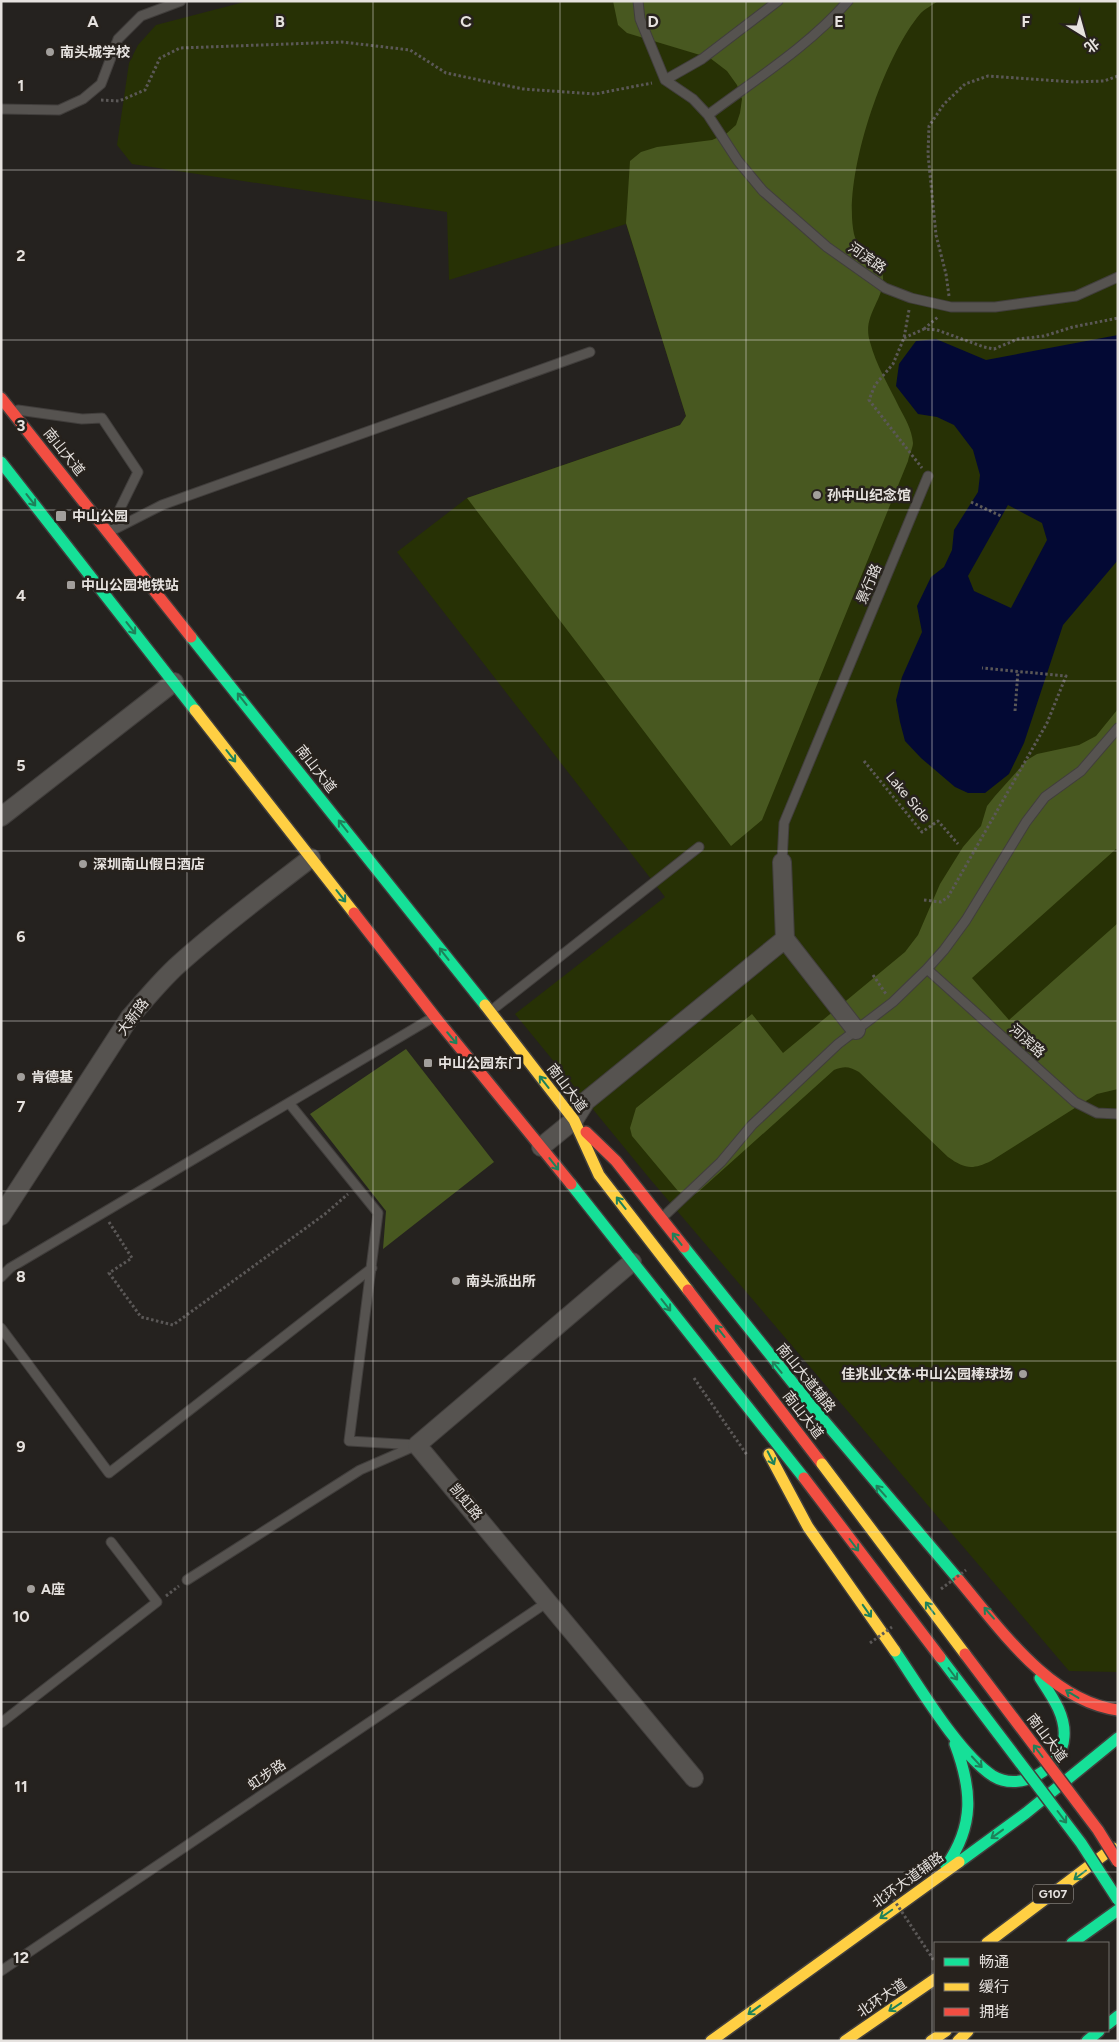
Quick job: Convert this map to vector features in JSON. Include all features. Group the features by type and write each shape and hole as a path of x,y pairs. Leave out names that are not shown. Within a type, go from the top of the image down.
{"main road":[{"name":"南山大道","path":"1,398 574,1120 599,1175 751,1392 804,1478 1081,1843 1118,1900"},
{"name":"南山大道","path":"1,462 434,1016 632,1262 751,1392 822,1464 1098,1830 1118,1862"},
{"name":"南山大道辅路","path":"574,1120 616,1161 797,1391 871,1480 1021,1650"},
{"path":"751,1392 795,1505 820,1543 947,1724 976,1761 993,1776 1004,1781 1018,1783 1031,1780 1055,1760 1065,1735 1059,1710 1021,1650"},
{"path":"1021,1650 1054,1682 1074,1697 1104,1709 1118,1710"},
{"path":"925,1886 956,1854 964,1837 968,1822 970,1807 964,1769 947,1724"},
{"name":"北环大道辅路","path":"711,2041 1026,1813 1118,1738"},
{"name":"G107","path":"988,1942 1118,1844"},
{"path":"1073,1942 1118,1910"},
{"name":"北环大道","path":"845,2041 934,1980"},
{"path":"931,2041 944,2032"},
{"path":"958,2041 967,2032"},
{"path":"1087,2041 1098,2032"}],"street":[{"path":"1,817 174,682"},
{"name":"大新路","path":"1,1216 130,1017 146,998 178,964 311,858"},
{"path":"782,862 785,939 856,1030"},
{"path":"541,1147 574,1120 586,1101 785,939"},
{"path":"417,1444 632,1262"},
{"name":"凯虹路","path":"417,1444 694,1778"}],"lane":[{"path":"1,109 59,110 83,99 100,84 118,39 141,16 181,1"},
{"path":"638,1 640,19 665,80 702,59 778,1"},
{"path":"708,115 835,16 848,1"},
{"name":"河滨路","path":"665,80 693,99 708,115 738,160 763,191 827,246 856,269 885,288 911,298 951,307 995,307 1076,296 1118,276"},
{"path":"109,532 162,505 590,352"},
{"path":"10,409 82,419 102,418 138,472 109,532"},
{"name":"景行路","path":"782,862 784,824 928,476"},
{"path":"661,1219 721,1162 752,1125 838,1044 893,1002 927,969 966,920 1026,822 1044,797 1081,771 1118,728"},
{"path":"490,1012 699,847"},
{"name":"河滨路","path":"927,969 1075,1102 1097,1113 1118,1114"},
{"path":"1,1277 10,1268 434,1016"},
{"path":"289,1103 378,1213 349,1441 417,1444"},
{"path":"1,1328 109,1473 372,1268"},
{"path":"187,1580 360,1470 417,1444"},
{"path":"1,1723 157,1602 111,1542"},
{"name":"虹步路","path":"1,1971 549,1601"}],"path":[{"path":"83,99 119,101 145,90 160,58 180,48 342,42 410,50 446,73 523,90 595,94 665,80"},
{"path":"904,338 924,330 951,307 946,274 936,235 928,154 929,126 944,104 965,84 988,76 1074,82 1104,81 1118,76"},
{"path":"911,298 904,338 893,364 875,385 870,400 928,476"},
{"path":"924,330 937,330 994,349 1018,339 1044,336 1073,327 1118,318"},
{"path":"971,502 1001,516"},
{"path":"924,900 941,902 948,897 1047,723 1066,676 982,668"},
{"path":"1015,711 1018,671"},
{"name":"Lake Side","path":"864,761 922,832 938,820 958,844"},
{"path":"873,975 893,1002"},
{"path":"104,1213 132,1258 109,1273 141,1317 173,1325 326,1214 356,1187"},
{"path":"691,1374 751,1461"},
{"path":"157,1602 187,1580"},
{"path":"888,1892 934,1961"}],"green space":[{"path":"248,1 1118,1 1118,1672 1069,1671 650,1179 515,1014 665,897 397,552 467,498 680,425 686,416 626,224 449,280 447,212 132,164 117,145 129,63 138,45 156,25"},
{"path":"613,1 938,1 922,12 906,34 892,59 880,88 860,151 854,182 852,210 856,241 880,267 883,281 882,289 870,317 868,333 870,342 879,367 910,429 913,443 908,461 762,820 731,846 467,498 680,425 686,416 626,223 630,161 641,152 657,147 712,140 726,134 736,125 742,99 737,85 727,71 710,58 627,33 618,25"},
{"path":"1118,709 1118,850 1116,849 972,978 1009,1020 1118,923 1118,1089 1097,1094 991,1161 979,1166 969,1167 959,1164 948,1157 859,1072 846,1067 841,1068 834,1070 697,1193 687,1195 678,1191 632,1136 630,1128 636,1108 752,1014 783,1053 905,952 918,935 940,884 963,847 981,826 987,806 1027,760 1037,754 1079,745 1096,736"},
{"path":"406,1049 494,1162 383,1249 386,1211 310,1114"}],"shaded area":[{"path":"1118,335 1118,560 1063,625 1024,743 1009,774 985,793 968,793 955,787 921,758 905,741 896,700 902,677 922,632 917,606 931,577 944,567 952,550 954,530 978,492 980,475 973,450 954,425 937,417 918,414 896,386 899,364 916,341 936,339 986,360","holes":["1008,505 1042,523 1047,540 1011,608 974,591 968,576"]}],"traffic: fast":[{"path":"1,462 195,710"},
{"path":"191,637 485,1005"},
{"path":"571,1184 804,1478"},
{"path":"684,1247 809,1403 959,1580"},
{"path":"895,1651 940,1718 966,1752 993,1776 1004,1780 1016,1781 1038,1775 1056,1759 1062,1748 1064,1737 1063,1721 1049,1691 1040,1678"},
{"path":"940,1657 1081,1843 1118,1900"},
{"path":"959,1862 1026,1813 1118,1738"},
{"path":"946,1866 962,1836 968,1807 965,1776 955,1744"},
{"path":"1073,1942 1118,1910"},
{"path":"1109,2023 1118,2016"},
{"path":"1087,2041 1098,2032"}],"traffic: slow":[{"path":"195,710 354,913"},
{"path":"485,1005 574,1120 599,1175 688,1290"},
{"path":"769,1454 808,1527 895,1651"},
{"path":"822,1464 965,1654"},
{"path":"988,1942 1113,1848"},
{"path":"711,2041 959,1862"},
{"path":"845,2041 934,1980"},
{"path":"931,2041 944,2032"},
{"path":"958,2041 967,2032"}],"traffic: jam":[{"path":"1,398 191,637"},
{"path":"354,913 435,1017 571,1184"},
{"path":"586,1132 616,1161 684,1247"},
{"path":"688,1290 822,1464"},
{"path":"804,1478 940,1657"},
{"path":"959,1580 1010,1641 1049,1678 1070,1693 1093,1704 1118,1710"},
{"path":"965,1654 1098,1830 1118,1862"}],"place":[{"name":"南头城学校","path":"50,52"},
{"name":"孙中山纪念馆","path":"817,495"},
{"name":"中山公园","path":"61,516"},
{"name":"中山公园地铁站","path":"71,585"},
{"name":"深圳南山假日酒店","path":"83,864"},
{"name":"中山公园东门","path":"428,1063"},
{"name":"肯德基","path":"21,1077"},
{"name":"南头派出所","path":"456,1281"},
{"name":"佳兆业文体·中山公园棒球场","path":"1023,1374"},
{"name":"A座","path":"31,1589"}]}
